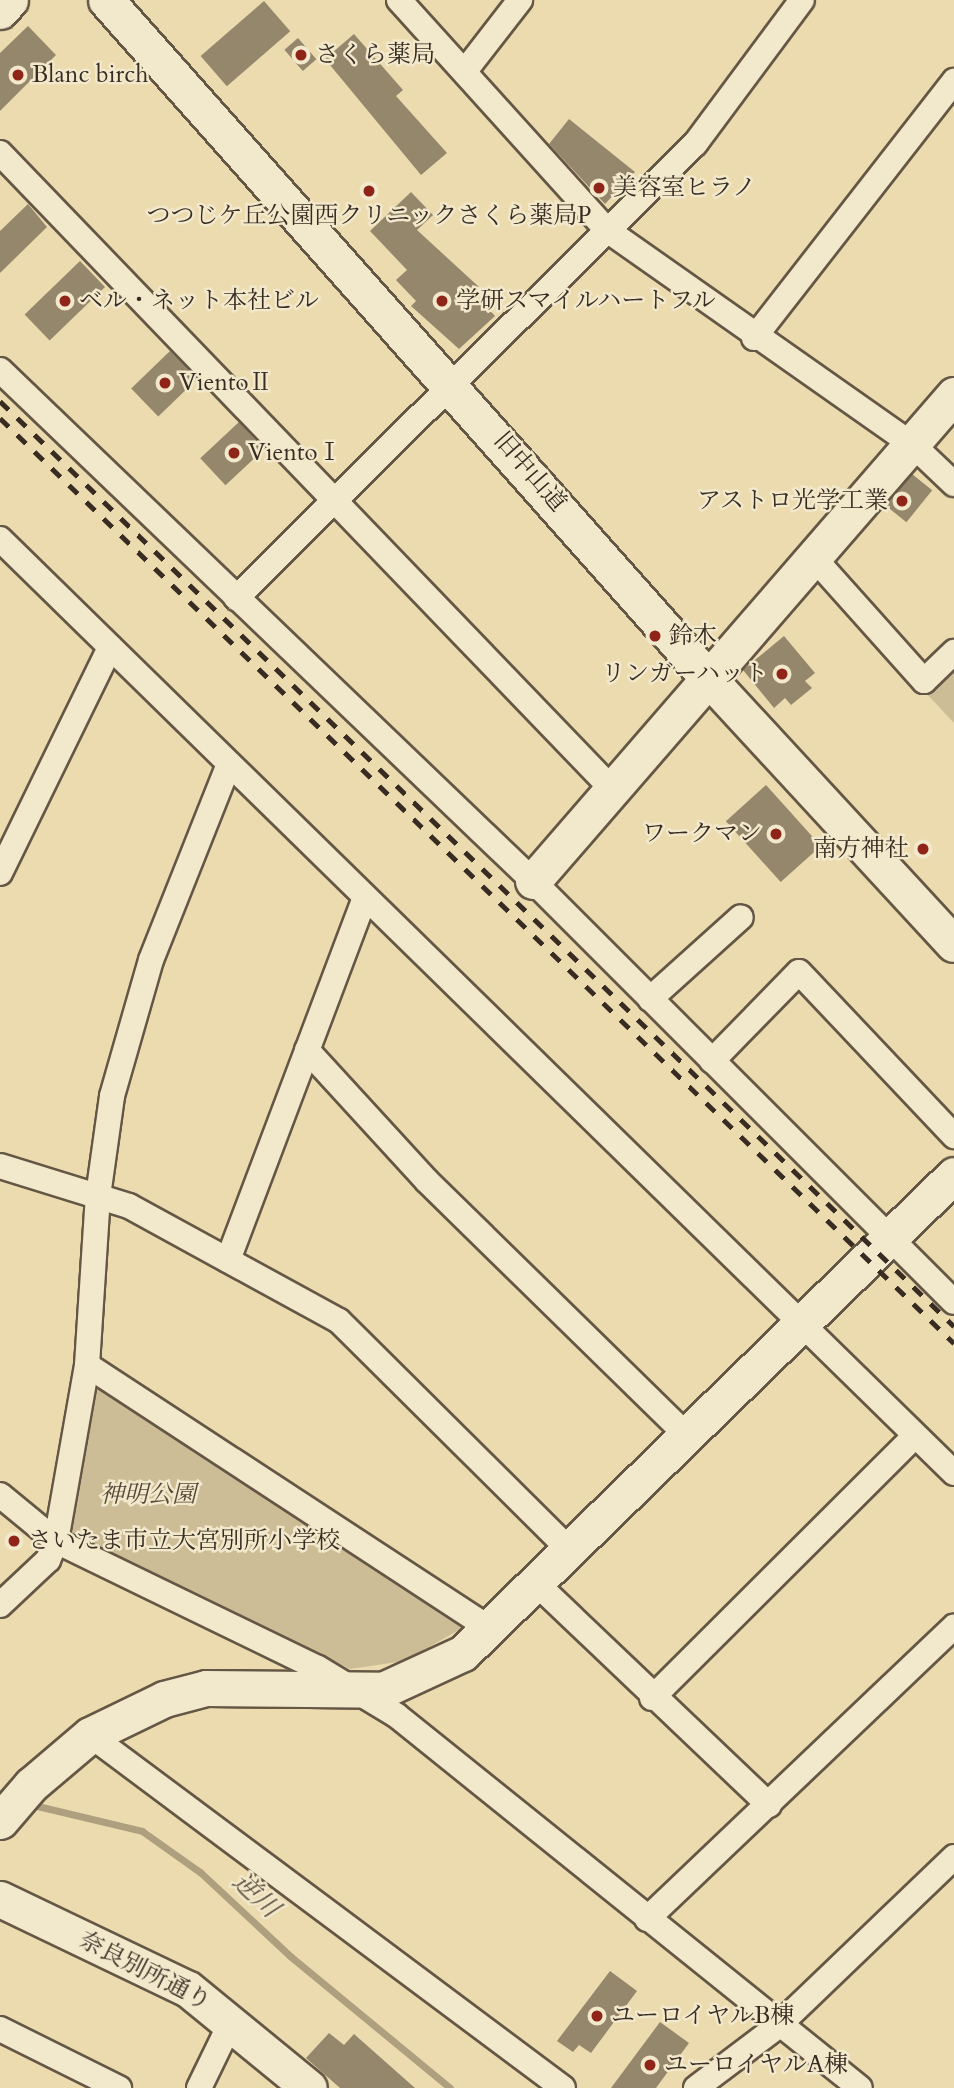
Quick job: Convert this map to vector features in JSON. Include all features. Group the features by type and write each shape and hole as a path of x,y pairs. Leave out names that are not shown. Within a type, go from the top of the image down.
{"street":[{"path":"0,11 10,0"},
{"name":"旧中山道","path":"106,0 452,384 710,680 954,944"},
{"path":"399,0 607,230 754,338 912,444 954,484"},
{"path":"465,71 520,0"},
{"path":"236,597 695,144 802,0"},
{"path":"754,338 954,81"},
{"path":"2,158 335,499 613,790"},
{"path":"0,370 533,881 954,1302"},
{"path":"533,881 710,680 954,395"},
{"path":"0,539 800,1329 954,1473"},
{"path":"814,558 924,681 954,652"},
{"path":"0,873 110,647"},
{"path":"0,1605 48,1560 57,1541 87,1365 98,1196 112,1096 151,960 229,764"},
{"path":"228,1260 365,898"},
{"path":"650,999 741,917"},
{"path":"712,1061 799,972 954,1136"},
{"path":"307,1051 426,1181 689,1438"},
{"path":"0,1166 129,1206 339,1321 571,1551"},
{"path":"3,1818 29,1788 90,1735 123,1714 206,1688 356,1692 383,1690 439,1669 491,1629 538,1585 954,1175"},
{"path":"87,1365 491,1629"},
{"path":"652,1698 915,1436"},
{"path":"0,1495 57,1541 318,1668 396,1715 778,2026 860,2088"},
{"path":"538,1585 652,1698 769,1805"},
{"path":"647,1919 954,1627"},
{"path":"90,1735 563,2088"},
{"path":"696,2088 778,2026 954,1857"},
{"name":"奈良別所通り","path":"0,1899 188,1989 232,2020 309,2088"},
{"path":"199,2088 232,2020"},
{"path":"0,2029 119,2088"}],"green space":[{"path":"954,665 954,723 925,692"},
{"name":"神明公園","path":"104,1385 466,1626 404,1661 350,1669 72,1533 97,1389"}],"building":[{"path":"264,1 290,31 227,86 201,56"},
{"name":"Blanc birch","path":"28,26 56,55 0,111 0,53"},
{"path":"354,34 403,90 396,96 447,153 421,175 325,59"},
{"path":"298,38 316,59 303,71 284,50"},
{"path":"569,119 635,172 605,204 549,144"},
{"path":"411,192 433,215 417,230 479,287 473,293 495,316 459,349 411,306 416,301 396,280 407,270 370,231"},
{"path":"28,204 47,227 0,273 0,231"},
{"name":"ベル・ネット本社ビル","path":"80,261 105,287 50,340 25,314"},
{"name":"VientoⅡ","path":"170,351 197,379 158,417 131,389"},
{"name":"VientoⅠ","path":"239,422 264,449 225,485 200,458"},
{"path":"912,474 932,490 906,522 886,506"},
{"path":"784,636 815,673 805,681 812,688 791,705 785,698 774,708 743,670"},
{"path":"766,785 821,846 781,882 726,821"},
{"name":"ユーロイヤルB棟","path":"610,1971 637,1991 591,2053 579,2045 573,2052 557,2041"},
{"name":"ユーロイヤルA棟","path":"660,2022 689,2043 656,2088 611,2088"},
{"path":"329,2033 344,2045 354,2034 415,2088 340,2088 306,2058"}],"waterway":[{"name":"逆川","path":"29,1804 142,1831 200,1872 290,1956 450,2088"}],"railway":[{"path":"0,401 954,1326"},
{"path":"0,418 954,1343"}],"place":[{"name":"さくら薬局","path":"301,55"},
{"name":"Blanc birch","path":"18,75"},
{"name":"美容室ヒラノ","path":"599,188"},
{"name":"つつじケ丘公園西クリニックさくら薬局P","path":"369,191"},
{"name":"ベル・ネット本社ビル","path":"65,301"},
{"name":"学研スマイルハートフル","path":"442,301"},
{"name":"VientoⅡ","path":"165,383"},
{"name":"VientoⅠ","path":"234,453"},
{"name":"アストロ光学工業","path":"902,501"},
{"name":"鈴木","path":"655,636"},
{"name":"リンガーハット","path":"782,674"},
{"name":"ワークマン","path":"776,834"},
{"name":"南方神社","path":"923,849"},
{"name":"さいたま市立大宮別所小学校","path":"14,1541"},
{"name":"ユーロイヤルB棟","path":"597,2016"},
{"name":"ユーロイヤルA棟","path":"650,2065"}]}
